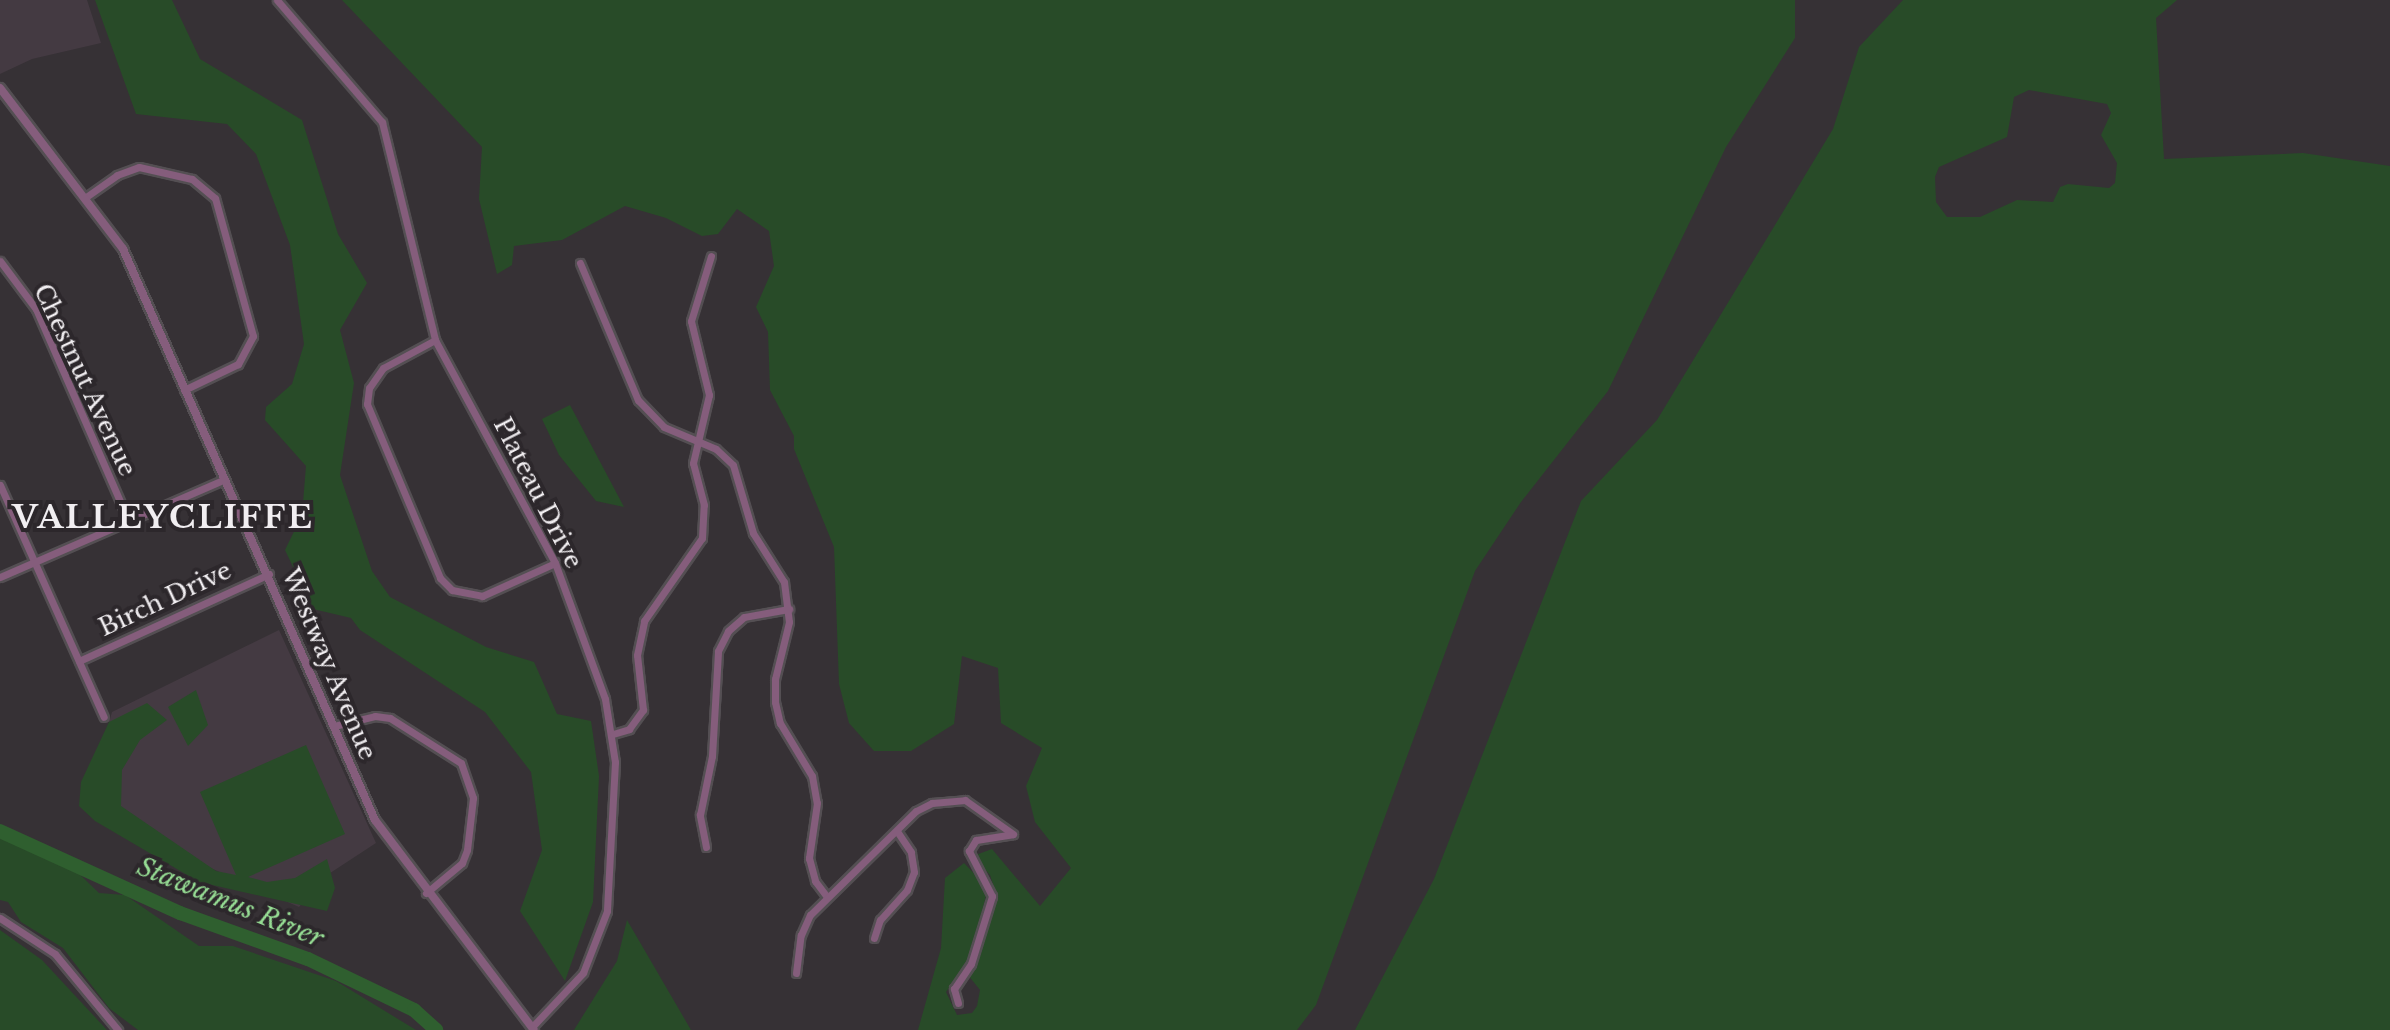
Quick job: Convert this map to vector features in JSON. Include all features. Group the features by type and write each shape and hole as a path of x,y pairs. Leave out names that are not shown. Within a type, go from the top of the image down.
{"street":[{"name":"Plateau Drive","path":"277,0 382,122 435,340 555,563 597,672 613,734 614,831 601,932 583,973 533,1028"},
{"name":"Westway Avenue","path":"0,88 117,239 269,574 375,820 426,893 533,1028"},
{"path":"86,197 117,175 139,167 192,179 215,198 253,336 238,364 184,390"},
{"path":"613,734 629,729 643,710 637,655 644,621 702,538 704,505 693,463 709,395 691,321 711,256"},
{"name":"Chestnut Avenue","path":"0,261 36,309 128,520"},
{"path":"580,263 638,400 664,427 699,441 733,465 747,520 777,566 789,609 775,702 780,723 812,776 817,803 809,858 815,881 827,897"},
{"path":"435,340 383,368 369,388 367,404 440,578 452,590 482,596 555,563"},
{"path":"0,577 225,479"},
{"path":"0,485 104,717"},
{"name":"Birch Drive","path":"79,661 269,574"},
{"path":"706,847 700,815 712,756 718,651 728,631 744,617 789,609"},
{"path":"334,726 375,716 390,718 461,763 473,798 467,850 462,863 426,893"},
{"path":"796,973 801,935 827,897 897,831 932,803 965,800 1013,834 976,840 969,851 992,896 971,964 954,989 958,1003"},
{"path":"874,938 880,920 907,890 914,872 911,852 897,831"},
{"path":"0,918 55,954 118,1030"}],"shaded area":[{"path":"0,0 87,0 101,43 32,59 0,74"},
{"path":"279,630 376,843 321,879 299,907 147,840 88,796 112,712"}],"green space":[{"path":"95,0 172,0 200,59 302,120 338,234 367,283 340,330 354,383 340,475 372,571 390,597 486,647 534,662 557,714 591,721 599,776 593,902 565,981 520,911 542,850 531,772 485,712 360,630 351,618 313,609 285,550 302,515 306,466 265,420 266,407 292,384 304,344 290,245 256,154 227,124 136,114"},
{"path":"342,0 1795,0 1795,38 1726,147 1608,391 1521,502 1475,571 1316,1005 1297,1030 918,1030 941,948 945,878 964,863 988,888 971,956 946,992 957,1015 972,1013 977,1006 980,990 968,975 997,897 990,875 973,856 992,849 1040,906 1071,868 1035,822 1026,786 1042,748 1001,723 998,668 962,656 954,724 911,751 874,751 849,723 839,684 834,547 794,449 794,436 770,390 768,332 756,307 774,266 769,231 737,209 718,234 702,236 666,218 625,206 562,240 514,246 512,265 497,274 479,199 482,147"},
{"path":"1903,0 2177,0 2156,18 2164,159 2303,153 2390,166 2390,1030 1355,1030 1434,879 1581,501 1657,420 1833,129 1859,47","holes":["2029,90 2107,104 2111,113 2101,135 2117,163 2115,183 2109,188 2068,184 2060,187 2053,202 2017,200 1980,217 1947,217 1936,202 1935,177 1939,167 2007,137 2014,97"]},
{"path":"570,405 624,507 596,501 559,455 542,419"},
{"path":"196,690 208,725 188,746 168,707"},
{"path":"147,703 167,720 140,740 122,770 121,806 216,871 236,875 200,792 306,745 345,834 248,877 267,882 295,878 327,859 335,888 327,911 199,882 95,821 79,806 81,782 109,722"},
{"path":"0,837 71,866 99,893 125,895 199,946 233,946 336,981 416,1030 138,1030 109,1008 63,948 21,922 8,902 0,900"},
{"path":"627,920 691,1030 574,1030 617,961"},
{"path":"0,930 42,960 107,1030 0,1030"}],"waterway":[{"name":"Stawamus River","path":"0,831 180,913 308,959 414,1010 436,1030"}],"district":[{"name":"VALLEYCLIFFE","path":"163,517"}]}
